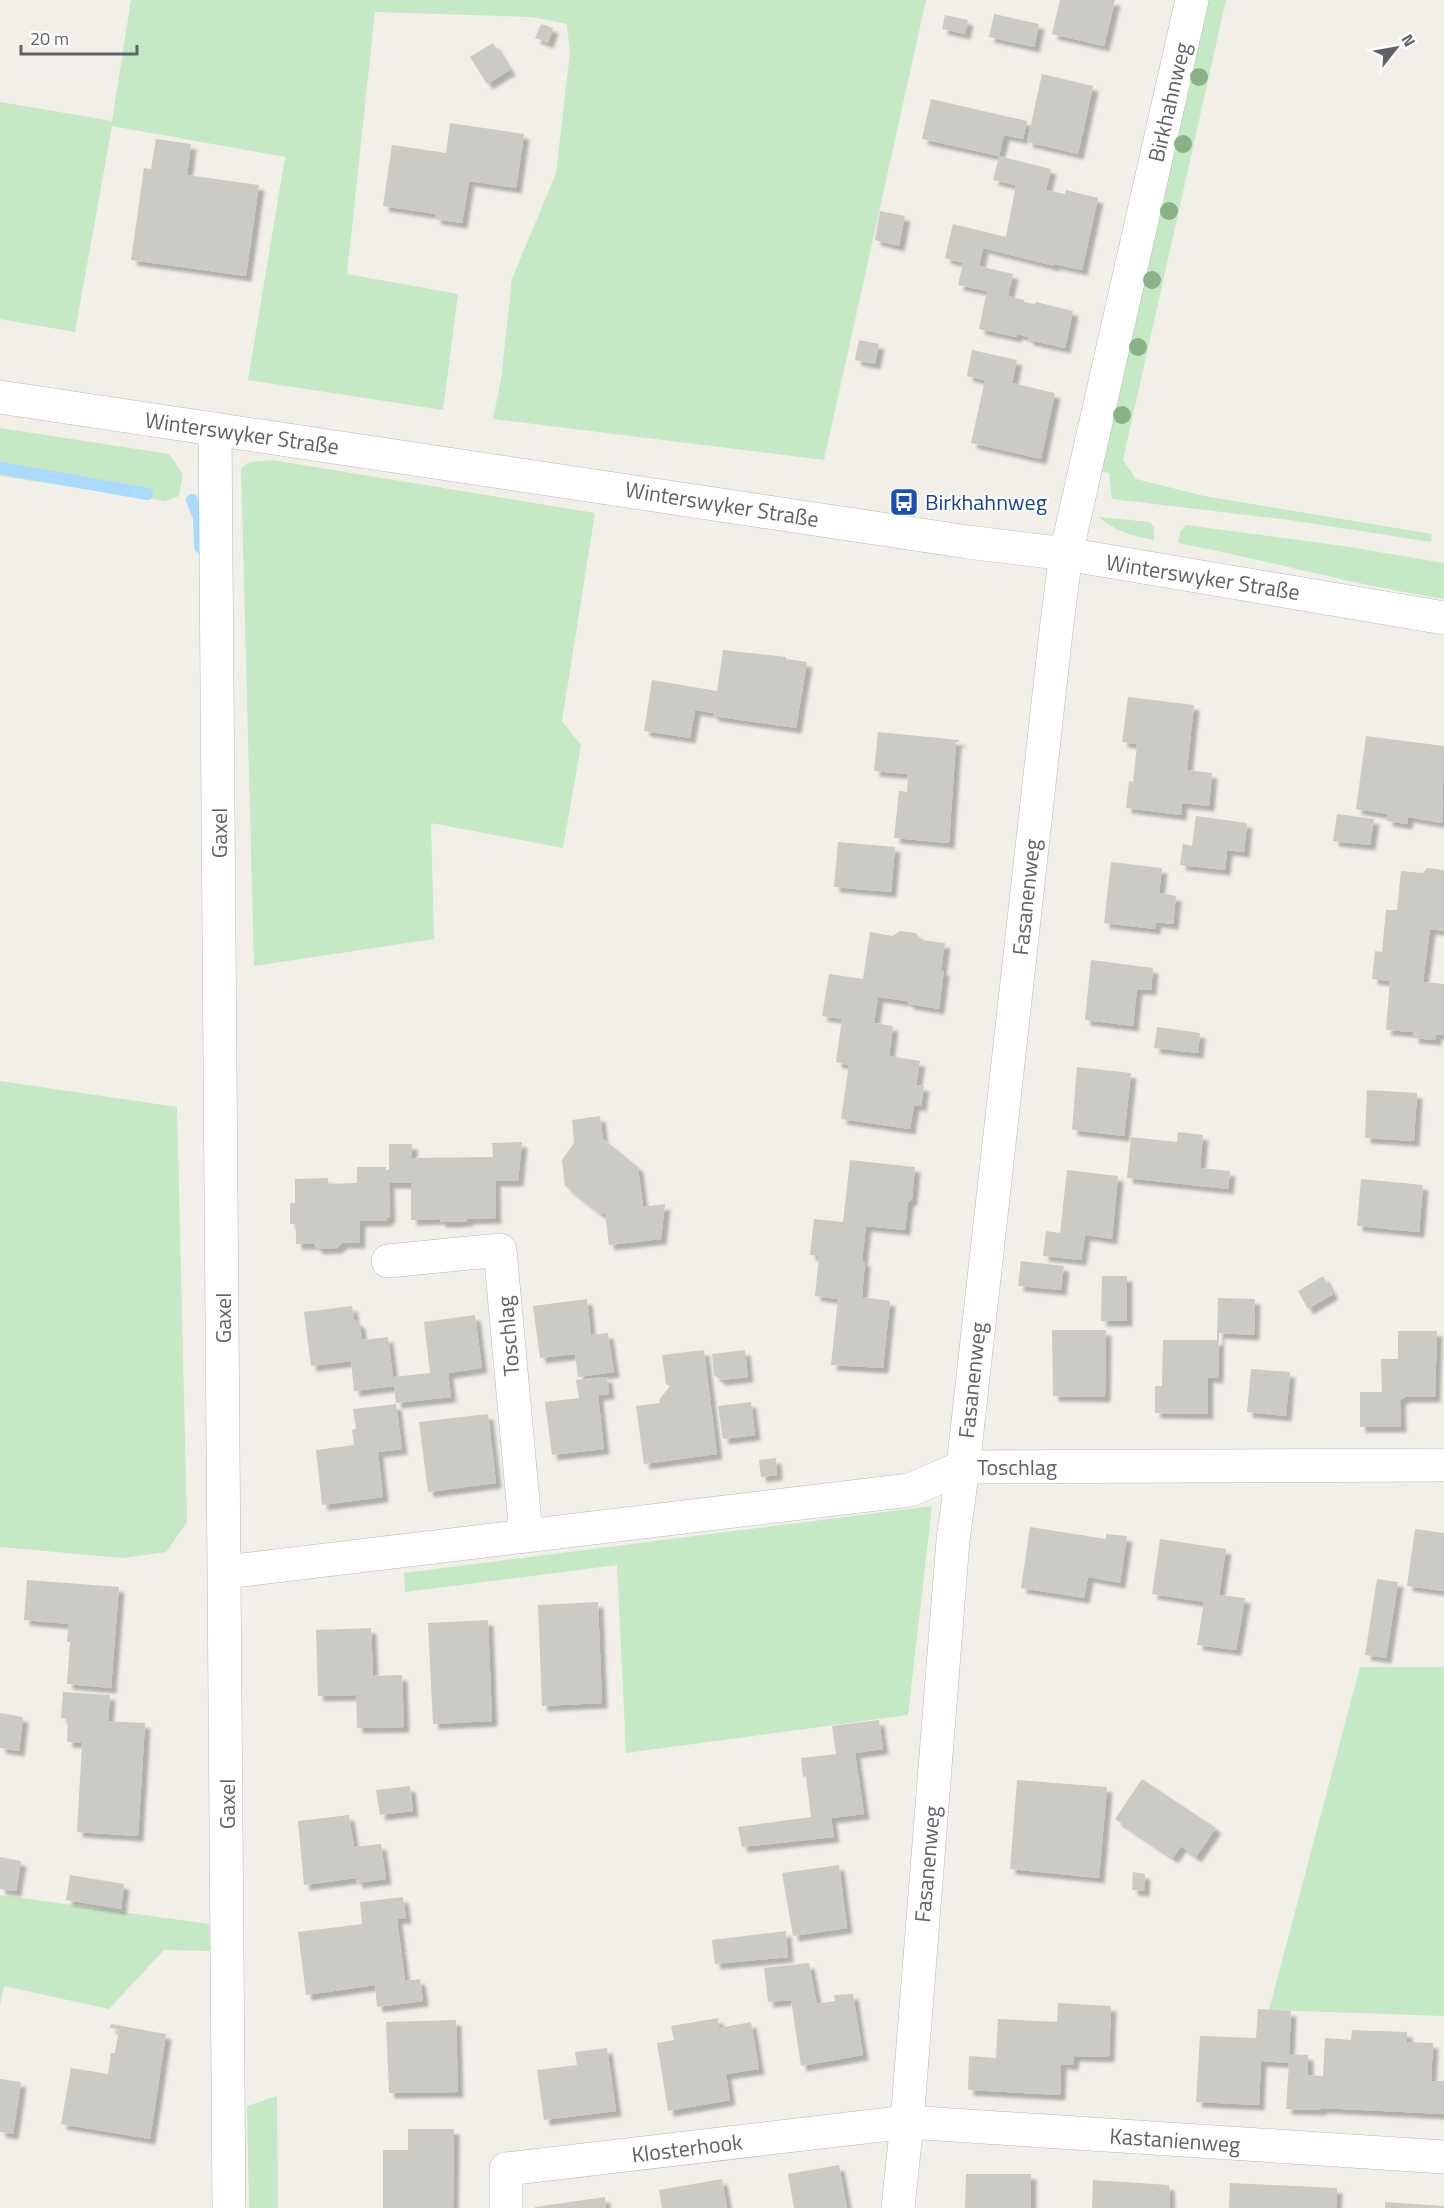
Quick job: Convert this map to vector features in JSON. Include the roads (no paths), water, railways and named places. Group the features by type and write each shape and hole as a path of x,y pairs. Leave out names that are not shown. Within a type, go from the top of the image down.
{"street":[{"name":"Birkhahnweg","path":"1066,554 1192,0"},
{"name":"Winterswyker Straße","path":"0,397 968,542 1066,554 1444,618"},
{"name":"Gaxel","path":"215,429 230,2208"},
{"name":"Fasanenweg","path":"898,2208 907,2122 953,1540 1066,554"},
{"name":"Toschlag","path":"388,1261 500,1250 526,1535"},
{"name":"Toschlag","path":"225,1572 910,1490 963,1467 1444,1465"},
{"name":"Kastanienweg","path":"907,2122 1444,2157"},
{"name":"Klosterhook","path":"506,2208 506,2169 907,2122"}],"waterway":[{"path":"0,468 147,494"},
{"path":"192,500 199,518 200,547"}],"place":[{"name":"Birkhahnweg","path":"904,502"}]}
